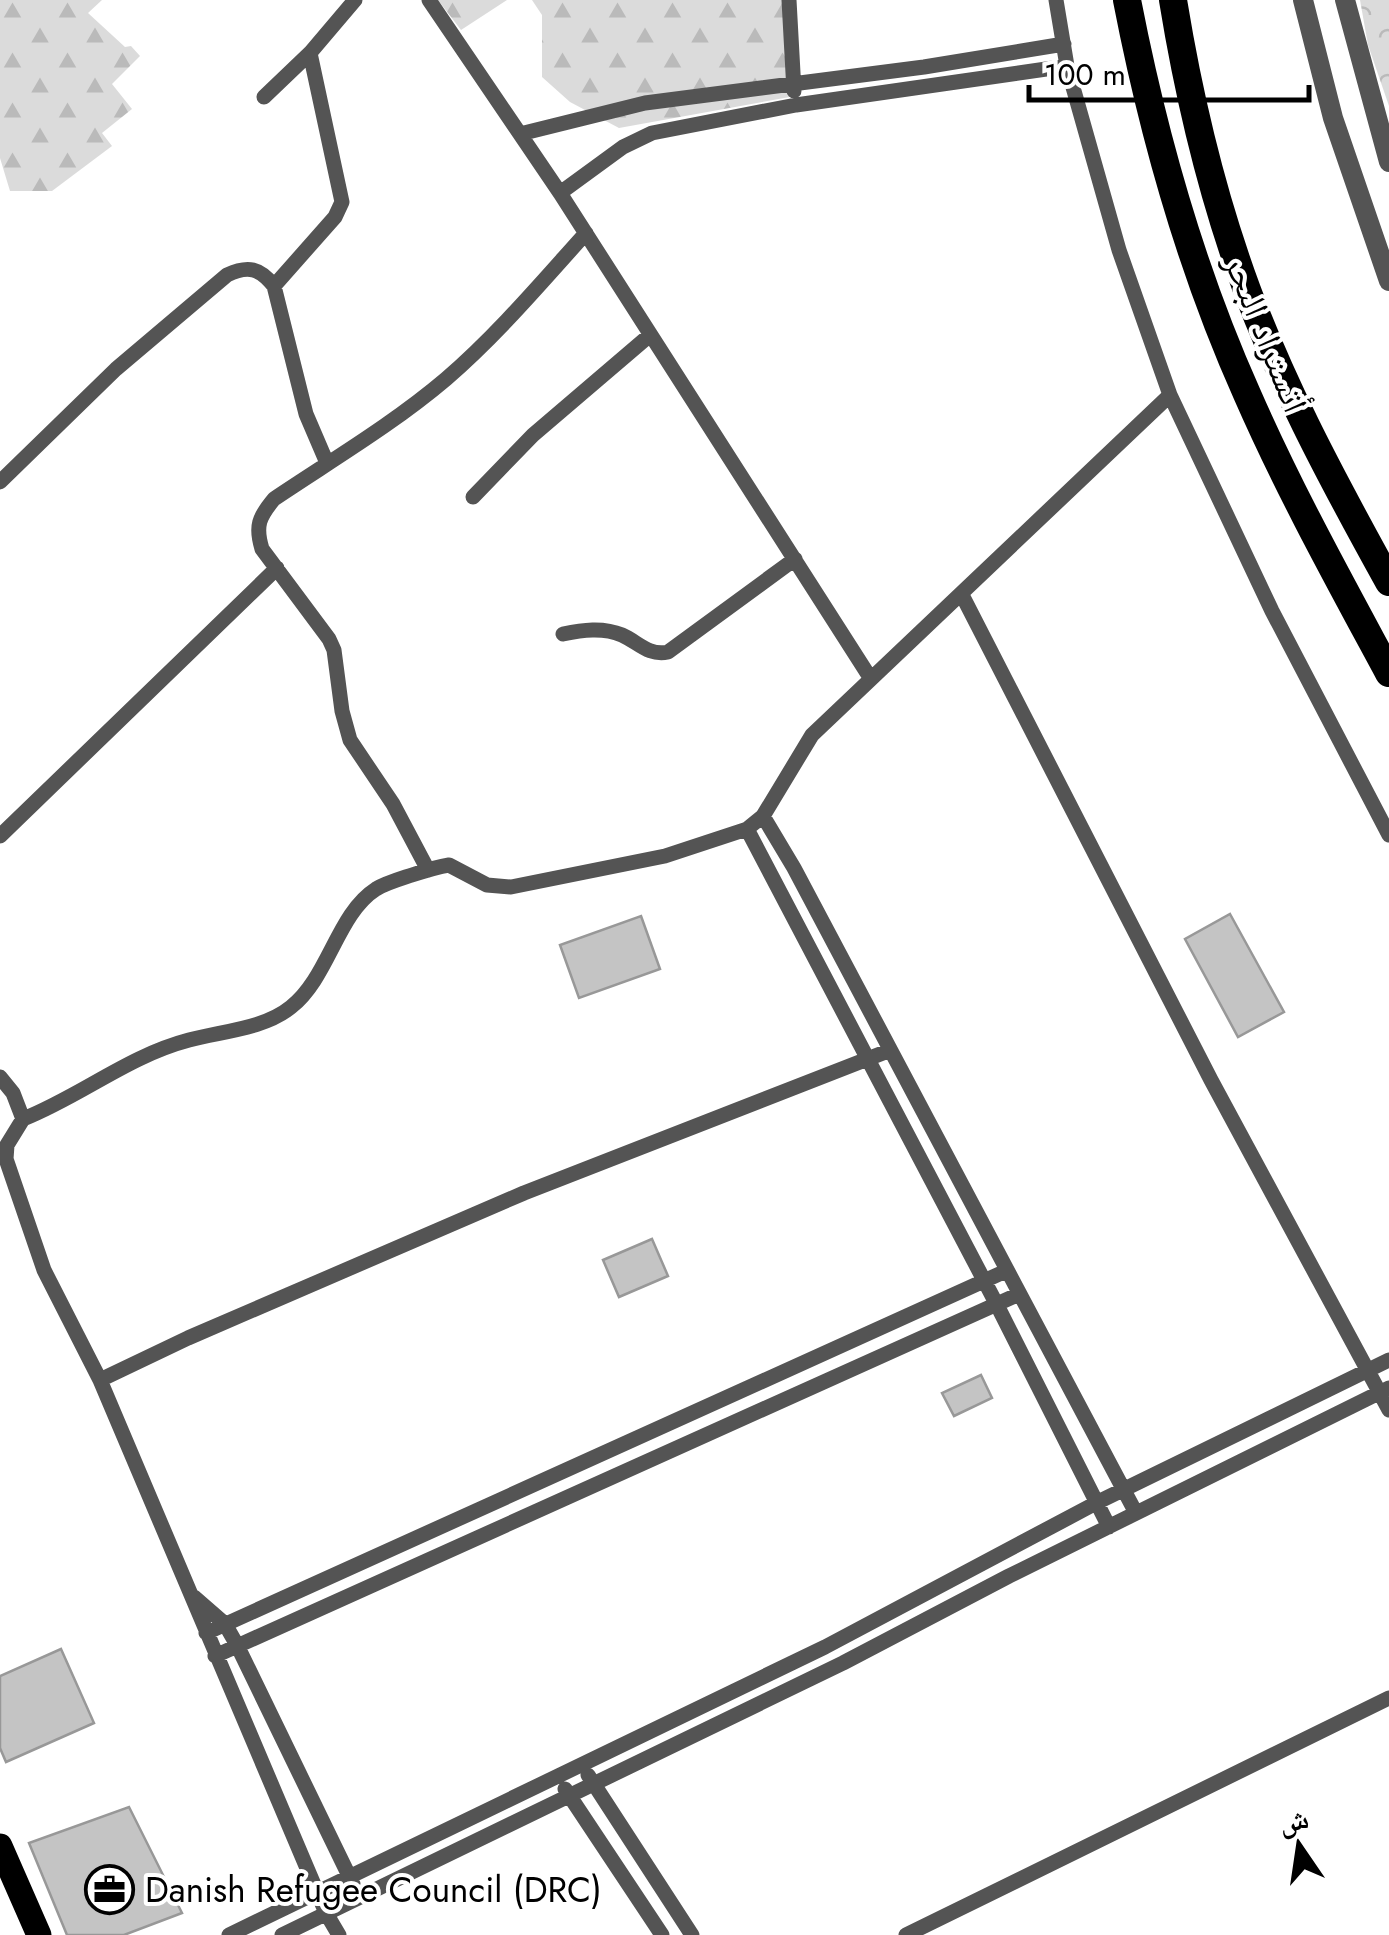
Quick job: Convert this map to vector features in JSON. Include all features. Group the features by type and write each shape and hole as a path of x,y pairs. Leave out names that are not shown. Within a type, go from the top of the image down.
{"highway":[{"name":"أتستراد البحر","path":"1128,0 1142,77 1174,193 1246,394 1389,674"},
{"name":"أتستراد البحر","path":"1173,0 1185,70 1236,259 1288,386 1389,582"},
{"path":"0,1846 39,1935"}],"street":[{"path":"264,97 310,53 355,0"},
{"path":"429,0 560,192 870,679"},
{"path":"789,0 796,105"},
{"path":"1056,0 1067,66 1118,250 1170,396 1272,612 1389,835"},
{"path":"1303,0 1333,118 1389,281"},
{"path":"1345,0 1389,162"},
{"path":"520,134 645,103 924,67 1064,44"},
{"path":"274,286 335,216 342,202 310,53"},
{"path":"560,192 623,147 652,133 796,105 1067,66"},
{"path":"428,870 393,804 350,740 329,639 262,549 257,533 260,516 274,499 390,422 445,380 491,337 586,234"},
{"path":"0,482 116,369 241,268 254,268 274,286 306,414 327,464"},
{"path":"473,498 532,435 650,334"},
{"path":"339,1935 215,1656 194,1597 100,1380 44,1270 6,1159 7,1145 23,1119 61,1104 131,1061 169,1046 277,1016 307,991 361,903 375,890 448,866 487,885 512,887 665,856 747,829 763,816 804,745 1170,396"},
{"path":"563,634 602,630 620,634 655,654 668,652 795,559"},
{"path":"0,836 276,568"},
{"path":"962,595 1211,1080 1367,1370 1385,1390 1389,1410"},
{"path":"763,816 1136,1513"},
{"path":"747,829 1109,1527"},
{"path":"100,1380 524,1193 888,1051"},
{"path":"0,1077 13,1093 23,1119"},
{"path":"206,1634 1006,1270"},
{"path":"215,1656 1019,1294"},
{"path":"229,1935 825,1647 1098,1502 1389,1360"},
{"path":"282,1935 843,1663 1385,1390"},
{"path":"194,1597 225,1624 238,1644 359,1897"},
{"path":"906,1935 1389,1698"},
{"path":"582,1765 692,1935"},
{"path":"558,1777 662,1935"}],"green space":[{"path":"0,0 102,0 88,13 140,56 112,84 132,109 102,133 112,146 52,191 10,191 0,158"},
{"path":"438,0 507,0 461,30"},
{"path":"532,0 793,0 801,95 619,128 570,102 542,77 542,15"},
{"path":"1360,0 1389,0 1389,106 1368,45"}],"building":[{"path":"1230,914 1284,1012 1238,1037 1185,939"},
{"path":"641,916 660,969 579,998 560,945"},
{"path":"652,1239 668,1276 619,1297 603,1260"},
{"path":"981,1375 992,1398 954,1416 942,1393"},
{"path":"61,1649 94,1723 6,1762 0,1748 0,1676"},
{"path":"129,1807 182,1913 124,1935 67,1935 29,1843"}],"place":[{"name":"Danish Refugee Council (DRC)","path":"110,1890"}]}
